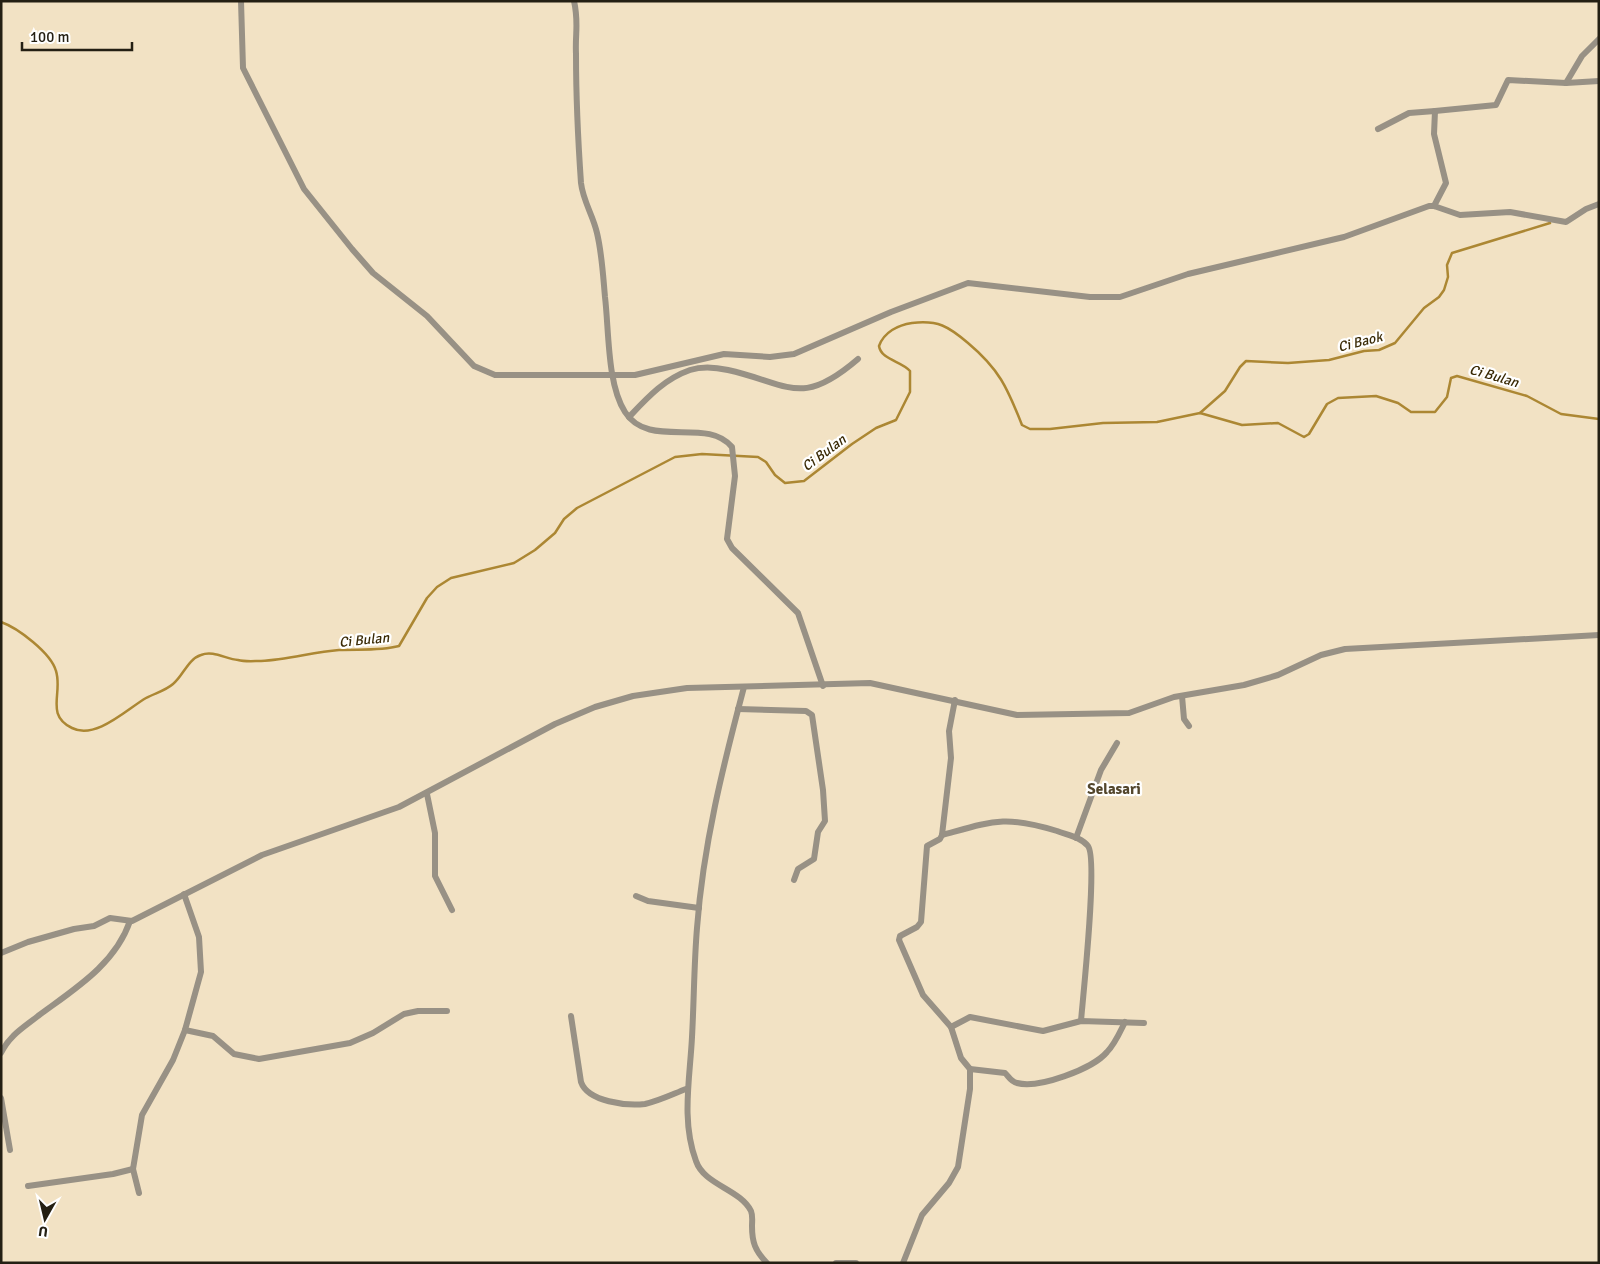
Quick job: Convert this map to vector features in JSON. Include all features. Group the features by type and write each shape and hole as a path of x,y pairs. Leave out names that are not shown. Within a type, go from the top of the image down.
{"street":[{"path":"241,1 244,24 242,60 250,86 304,189 352,249 374,273 427,316 467,360 483,371 510,376 613,376 655,372 724,354 770,357 794,354 891,312 968,283 1090,297 1120,297 1188,274 1344,236 1434,206 1460,215 1510,212 1566,222 1586,208 1599,204"},
{"path":"574,1 578,23 576,52 582,192 599,245 613,376 620,401 629,417 639,426 646,429 708,434 719,437 728,443 734,452 735,461 727,539 732,548 798,613 823,686"},
{"path":"1566,83 1582,56 1599,39"},
{"path":"1378,129 1409,112 1496,105 1508,80 1558,84 1599,81"},
{"path":"1434,206 1446,183 1434,134 1435,111"},
{"path":"629,417 665,382 690,370 704,367 719,368 745,374 785,388 803,389 827,382 858,359"},
{"path":"1,1053 6,1042 18,1030 99,970 112,954 130,921 285,846 374,816 427,794 531,736 596,707 633,696 671,689 879,684 1012,714 1129,713 1182,696 1244,685 1278,675 1321,655 1345,649 1599,635"},
{"path":"744,687 712,823 700,908 691,1059 686,1089 688,1117 696,1162 704,1173 743,1202 750,1211 753,1247 767,1263"},
{"path":"1182,696 1184,719 1188,726"},
{"path":"903,1263 922,1215 949,1183 958,1167 970,1089 970,1069 961,1058 951,1027 924,995 899,940 903,934 917,927 921,922 927,846 940,839 942,835 950,766 949,731 955,700"},
{"path":"738,709 806,711 812,715 823,790 825,822 818,832 814,859 798,869 794,880"},
{"path":"1076,838 1101,770 1117,743"},
{"path":"427,794 435,833 435,876 452,910"},
{"path":"942,835 989,822 1006,820 1031,823 1076,838 1088,846 1091,858 1090,916 1081,1021"},
{"path":"139,1193 134,1169 142,1115 150,1098 171,1065 185,1030 198,985 202,961 199,937 184,894"},
{"path":"636,896 648,901 700,908"},
{"path":"1,953 74,928 94,926 110,918 117,917 130,921"},
{"path":"185,1030 213,1036 234,1054 259,1059 350,1043 373,1033 404,1014 418,1011 447,1011"},
{"path":"571,1016 581,1082 586,1092 613,1102 644,1104 686,1089"},
{"path":"951,1027 970,1017 1043,1031 1081,1021 1144,1023"},
{"path":"970,1069 1003,1072 1012,1081 1020,1084 1062,1079 1102,1058 1108,1052 1125,1022"},
{"path":"1,1098 10,1150"},
{"path":"28,1186 113,1174 134,1169"},
{"path":"836,1263 856,1263"}],"waterway":[{"name":"Ci Baok","path":"1200,413 1225,391 1246,361 1288,363 1329,360 1364,351 1379,350 1395,343 1424,308 1439,297 1444,290 1448,277 1447,265 1452,253 1550,223"},
{"name":"Ci Bulan","path":"1,622 25,635 48,657 53,664 58,679 56,703 59,717 64,723 81,731 101,727 146,698 167,688 177,681 196,657 201,655 215,654 244,661 261,661 329,651 399,646 427,598 437,587 451,578 514,563 535,550 555,533 564,519 577,508 675,457 702,454 758,457 766,462 775,475 785,483 804,481 876,428 896,420 910,392 910,371 884,354 879,346 884,337 892,330 912,323 929,322 948,328 979,352 1001,380 1012,400 1022,425 1030,429 1050,429 1103,423 1157,422 1200,413 1242,425 1278,423 1304,437 1309,434 1327,404 1338,398 1376,396 1398,403 1411,412 1435,412 1447,397 1451,378 1457,376 1527,396 1561,414 1599,419"}],"district":[{"name":"Selasari","path":"1114,789"}]}
